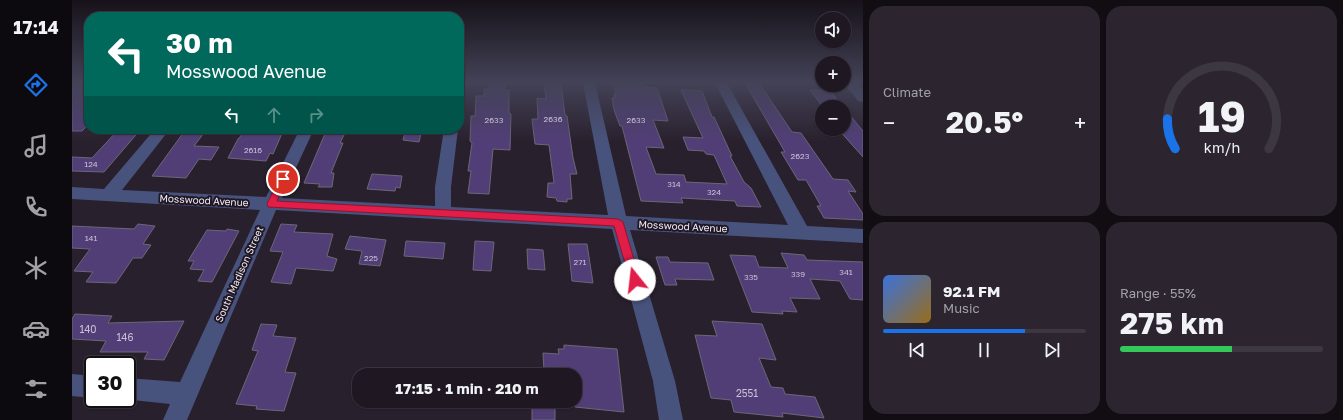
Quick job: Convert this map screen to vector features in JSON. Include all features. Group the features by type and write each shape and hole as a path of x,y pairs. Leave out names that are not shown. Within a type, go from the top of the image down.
{"street":[{"path":"593,103 618,222 664,380 671,420"},
{"path":"732,103 801,232"},
{"path":"108,195 158,134"},
{"name":"South Madison Street","path":"175,420 271,204 305,134"},
{"path":"443,213 443,187 451,134"},
{"name":"Mosswood Avenue","path":"72,193 863,236"},
{"path":"72,385 84,386"},
{"path":"136,391 186,394"}],"building":[{"path":"72,103 84,103 84,129 82,131 72,131"},
{"path":"476,103 509,103 509,113 511,114 510,150 493,149 489,194 468,193 471,171 468,171 472,143 470,141 471,116 475,116"},
{"path":"537,103 563,103 577,174 570,174 572,199 567,199 567,202 557,201 556,198 547,197 548,183 554,183 549,145 535,144 532,119 538,119"},
{"path":"613,103 662,103 668,121 653,120 664,148 646,147 656,174 684,175 686,182 727,184 714,155 706,154 704,151 688,150 683,137 703,138 687,103 706,103 712,117 714,117 732,156 730,156 744,182 751,188 761,207 737,206 735,201 681,198 683,203 641,201 622,126 620,126"},
{"path":"756,103 772,103 792,132 801,133 833,179 848,180 856,192 848,191 863,214 863,220 824,218 817,206 821,206 806,180 798,180 781,152 785,152"},
{"path":"851,116 863,131 863,157 844,136 851,136"},
{"path":"114,134 137,134 104,172 72,171 72,157 92,158"},
{"path":"182,134 203,134 194,146 219,147 211,160 199,159 186,178 152,176"},
{"path":"242,134 282,134 273,154 270,153 266,161 228,158 238,139"},
{"path":"325,134 344,134 340,143 343,143 331,173 334,173 332,187 318,187 320,184 304,183"},
{"path":"405,134 421,134 419,142 403,140"},
{"path":"372,174 402,176 400,188 396,187 395,191 367,189"},
{"path":"138,224 155,226 143,244 151,245 142,258 133,258 116,283 86,282 93,272 74,271 90,249 72,248 72,226 134,229"},
{"path":"281,224 297,225 294,232 333,234 327,256 337,259 333,271 296,268 291,284 271,282 283,252 270,251"},
{"path":"227,229 239,231 212,282 198,281 204,270 190,269 194,261 188,261 207,230 226,231"},
{"path":"350,236 386,240 380,266 359,264 362,251 345,249"},
{"path":"406,241 445,243 443,259 404,256"},
{"path":"475,241 494,242 491,271 473,270"},
{"path":"568,244 587,244 593,283 572,281"},
{"path":"527,249 543,250 545,270 528,269"},
{"path":"781,253 804,255 807,260 863,262 863,300 850,299 840,281 810,279 820,299 790,298 797,312 782,311 783,314 752,312 730,255 755,256 759,267 788,268"},
{"path":"656,257 668,257 670,262 708,263 714,280 675,279 677,285 665,285"},
{"path":"75,314 112,316 108,323 184,321 164,360 144,359 148,352 100,352 106,341 72,339 72,319"},
{"path":"712,321 762,324 776,360 759,358 771,387 783,388 785,394 815,397 824,418 782,413 783,417 734,412 731,400 711,398 695,335 717,336"},
{"path":"261,324 277,325 273,336 296,338 285,372 296,373 284,411 256,409 257,406 236,404 258,351 252,350"},
{"path":"564,345 617,349 624,412 582,408 582,368 544,368 543,353 559,354 558,349 564,349"},
{"path":"532,408 555,408 555,420 532,420"}],"route":[{"path":"283,179 271,204 618,222 635,280"}]}
